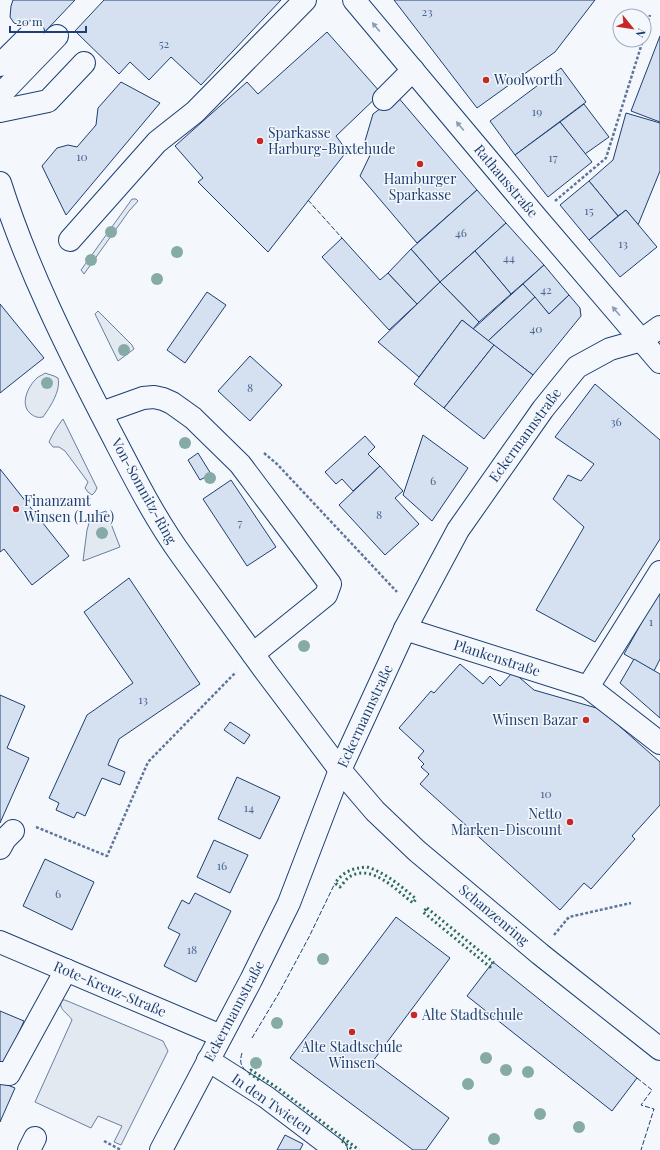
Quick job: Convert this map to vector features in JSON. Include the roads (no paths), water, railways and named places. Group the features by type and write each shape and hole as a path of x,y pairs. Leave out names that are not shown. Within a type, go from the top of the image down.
{"street":[{"path":"70,240 157,142 195,112 305,0"},
{"name":"Rathausstraße","path":"354,0 660,362"},
{"path":"0,65 33,32"},
{"path":"0,95 57,36"},
{"path":"0,111 48,101 84,63"},
{"path":"384,99 413,70"},
{"name":"Von-Somnitz-Ring","path":"0,183 6,222 140,488 171,541 340,770"},
{"path":"642,340 660,327"},
{"name":"Eckermannstraße","path":"161,1150 251,980 289,903 340,770 405,629 458,530 543,409 577,367 610,349 642,340"},
{"path":"101,413 143,398 154,398 163,399 172,403 193,418 240,464 330,584 326,595 253,654"},
{"path":"588,687 660,572"},
{"name":"Plankenstraße","path":"405,629 588,687 660,743"},
{"name":"Schanzenring","path":"340,770 375,811 417,851 540,954 660,1049"},
{"name":"Rote-Kreuz-Straße","path":"0,942 220,1036"},
{"path":"0,1073 10,1074 66,970"},
{"name":"In den Twieten","path":"208,1060 266,1097 336,1150"}],"place":[{"name":"Woolworth","path":"486,80"},
{"name":"Sparkasse Harburg-Buxtehude","path":"260,141"},
{"name":"Hamburger Sparkasse","path":"420,164"},
{"name":"Finanzamt Winsen (Luhe)","path":"16,509"},
{"name":"Winsen Bazar","path":"586,720"},
{"name":"Netto Marken-Discount","path":"570,822"},
{"name":"Alte Stadtschule","path":"414,1015"},
{"name":"Alte Stadtschule Winsen","path":"352,1032"}]}
